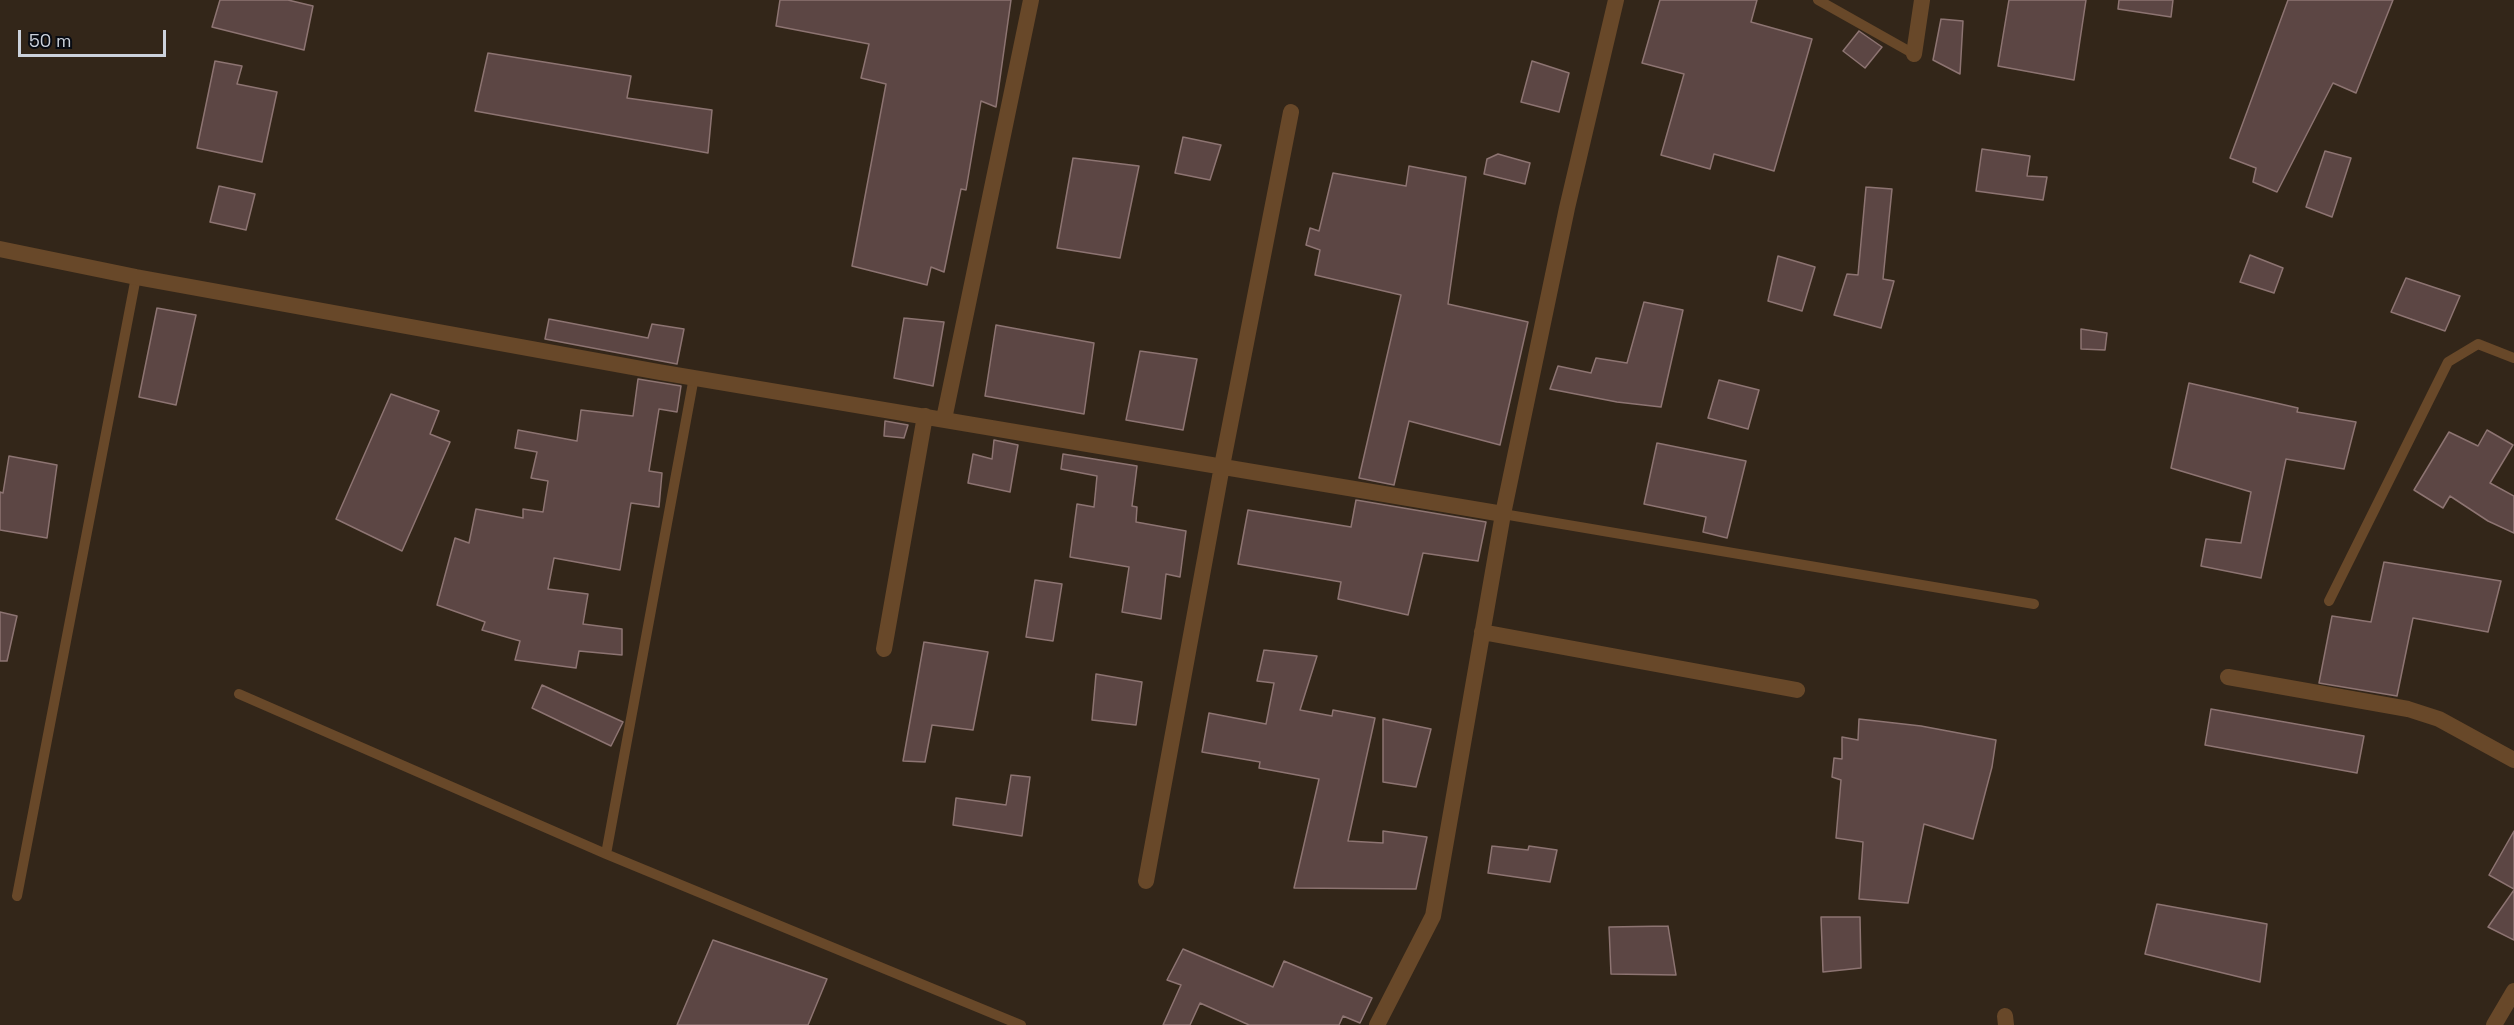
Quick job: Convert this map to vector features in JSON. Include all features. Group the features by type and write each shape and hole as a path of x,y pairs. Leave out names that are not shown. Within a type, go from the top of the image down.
{"street":[{"path":"944,419 1031,0"},
{"path":"1377,1025 1433,916 1503,514 1567,208 1616,0"},
{"path":"1914,54 1922,0"},
{"path":"1146,881 1222,466 1292,112"},
{"path":"0,249 136,277 694,377 1503,514"},
{"path":"884,649 925,416"},
{"path":"1482,632 1797,690"},
{"path":"2228,677 2408,709 2439,719 2514,760"},
{"path":"2494,1025 2514,992"}],"lane":[{"path":"1818,0 1914,54"},
{"path":"17,896 136,277"},
{"path":"2329,601 2448,362 2478,344 2514,358"},
{"path":"606,854 694,377"},
{"path":"1503,514 2034,604"},
{"path":"239,694 606,854 1021,1025"}],"shaded area":[{"path":"0,0 2514,0 2514,1025 0,1025"}],"building":[{"path":"220,0 288,0 313,6 304,50 212,27"},
{"path":"780,0 1011,0 996,107 981,101 966,190 961,189 944,272 931,267 927,285 852,266 886,84 861,78 869,44 776,26"},
{"path":"1660,0 1757,0 1751,22 1812,39 1774,171 1714,154 1710,169 1661,155 1684,74 1642,63"},
{"path":"2009,0 2086,0 2074,80 1998,66"},
{"path":"2119,0 2173,0 2171,17 2118,9"},
{"path":"2288,0 2393,0 2356,93 2333,83 2277,192 2253,182 2256,168 2230,158"},
{"path":"1941,19 1963,21 1960,74 1933,60"},
{"path":"1859,31 1882,47 1865,68 1843,51"},
{"path":"488,53 631,76 627,98 712,110 708,153 475,111"},
{"path":"215,61 242,66 237,84 277,92 262,162 197,148"},
{"path":"1532,61 1569,73 1559,112 1521,102"},
{"path":"1183,137 1221,145 1210,180 1175,173"},
{"path":"1982,149 2030,156 2027,176 2047,177 2043,200 1976,191"},
{"path":"2325,151 2351,158 2332,217 2306,207"},
{"path":"1498,154 1530,163 1525,184 1484,174 1487,159"},
{"path":"1073,158 1139,166 1120,258 1057,248"},
{"path":"1409,166 1466,177 1448,304 1528,322 1500,445 1409,421 1394,485 1359,478 1401,295 1315,275 1320,250 1306,245 1310,228 1319,231 1333,173 1406,186"},
{"path":"219,186 255,194 246,230 210,222"},
{"path":"1866,187 1892,189 1883,279 1894,281 1881,328 1834,315 1847,274 1858,275"},
{"path":"2250,255 2283,268 2274,293 2240,282"},
{"path":"1778,256 1815,267 1802,311 1768,301"},
{"path":"2406,278 2460,296 2445,331 2391,312"},
{"path":"1644,302 1683,310 1661,407 1617,402 1550,389 1558,366 1591,373 1596,358 1627,363"},
{"path":"157,308 196,315 176,405 139,397"},
{"path":"904,318 944,322 933,386 894,378"},
{"path":"549,319 648,338 652,324 684,329 677,364 545,339"},
{"path":"996,325 1094,343 1084,414 985,396"},
{"path":"2081,329 2107,333 2105,350 2081,349"},
{"path":"1140,351 1197,359 1183,430 1126,420"},
{"path":"638,379 681,386 677,412 659,409 649,471 662,473 659,507 631,503 620,570 554,558 548,589 588,594 583,624 622,629 622,655 579,651 576,668 515,660 520,641 482,630 485,622 437,605 455,538 469,543 476,509 523,518 523,509 543,512 548,481 531,478 537,452 515,448 518,430 577,441 581,410 633,416"},
{"path":"1719,380 1759,390 1748,429 1708,418"},
{"path":"2189,383 2298,408 2297,412 2356,422 2344,469 2286,459 2261,578 2201,566 2206,539 2241,543 2251,492 2171,468"},
{"path":"391,394 439,411 430,434 450,442 402,551 336,519"},
{"path":"885,421 908,425 904,438 884,436"},
{"path":"2487,430 2513,445 2490,483 2514,496 2514,533 2488,521 2450,496 2443,508 2414,490 2449,432 2478,446"},
{"path":"994,440 1018,445 1010,492 968,483 973,454 992,459"},
{"path":"1657,443 1746,461 1727,538 1703,532 1706,517 1644,504"},
{"path":"1063,454 1137,466 1132,506 1137,507 1136,522 1186,531 1180,577 1166,574 1161,619 1122,612 1129,567 1070,557 1077,504 1094,507 1097,476 1061,469"},
{"path":"9,456 57,465 47,538 0,530 0,492 3,493"},
{"path":"1356,500 1486,522 1478,561 1423,553 1408,615 1338,599 1341,582 1238,564 1248,510 1351,527"},
{"path":"2384,562 2501,581 2488,632 2413,618 2397,696 2319,683 2332,616 2371,622"},
{"path":"1035,580 1062,584 1053,641 1026,637"},
{"path":"0,612 17,616 7,661 0,661"},
{"path":"924,642 988,652 973,730 932,725 925,762 903,761"},
{"path":"1264,650 1317,656 1300,710 1332,716 1333,710 1375,718 1348,841 1383,843 1383,831 1427,837 1416,889 1294,888 1319,779 1259,768 1260,762 1202,752 1209,713 1266,724 1274,683 1257,681"},
{"path":"1096,674 1142,682 1136,725 1092,720"},
{"path":"542,685 623,722 611,746 532,708"},
{"path":"2211,709 2364,736 2357,773 2205,745"},
{"path":"1383,719 1431,729 1416,787 1383,782"},
{"path":"1859,719 1921,726 1996,740 1992,767 1973,839 1924,824 1908,903 1859,899 1863,842 1836,838 1841,780 1832,777 1834,758 1842,759 1842,737 1858,740"},
{"path":"1011,775 1030,777 1022,836 953,825 956,798 1006,805"},
{"path":"2514,831 2514,889 2489,875"},
{"path":"1492,846 1528,850 1529,846 1557,850 1550,882 1488,873"},
{"path":"2514,890 2514,940 2488,927"},
{"path":"2157,904 2267,924 2260,982 2145,954"},
{"path":"1821,917 1860,917 1861,968 1823,972"},
{"path":"1668,926 1676,975 1611,974 1609,927"},
{"path":"713,940 827,979 808,1025 677,1025"},
{"path":"1183,949 1273,987 1284,961 1372,998 1360,1023 1343,1016 1339,1025 1249,1025 1200,1003 1190,1025 1163,1025 1181,985 1167,980"}]}
